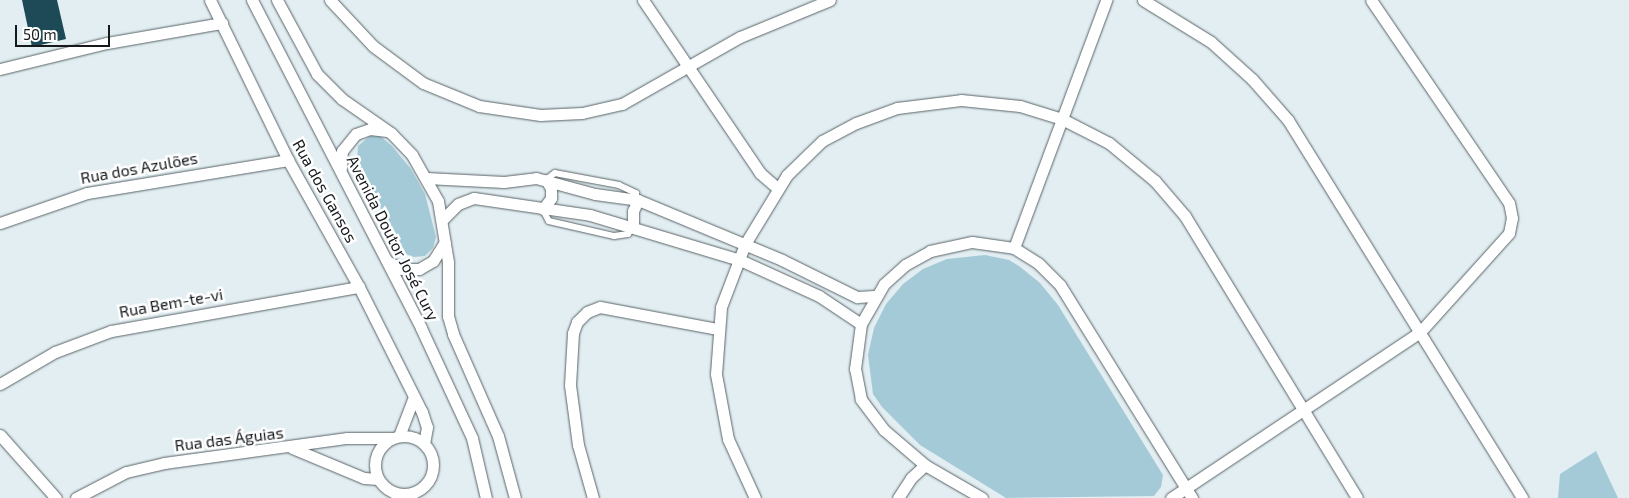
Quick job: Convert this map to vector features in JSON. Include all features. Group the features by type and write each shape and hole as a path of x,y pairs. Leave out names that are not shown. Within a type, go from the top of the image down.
{"street":[{"name":"Rua dos Gansos","path":"210,0 288,160 359,287 414,397 427,427 424,444"},
{"name":"Avenida Doutor José Cury","path":"252,0 387,261 472,438 486,498"},
{"name":"Avenida Doutor José Cury","path":"277,0 317,74 342,99 391,133 412,155 426,178 443,219 448,316 453,334 498,436 515,498"},
{"path":"330,0 373,46 406,73 460,100 499,111 547,115 602,109 622,104 767,24 830,0"},
{"path":"643,0 760,173 777,188"},
{"path":"1014,248 1106,0"},
{"path":"1143,0 1210,42 1252,78 1277,106 1304,142 1522,498"},
{"path":"1171,498 1189,493 1303,410 1420,332 1505,240 1511,226 1511,210 1463,132 1371,0"},
{"path":"0,69 107,43 222,23"},
{"path":"755,498 736,459 722,418 716,374 718,329 730,278 740,260 745,244 777,188 798,163 822,141 856,123 897,108 941,101 981,100 1020,106 1062,119 1093,133 1124,154 1171,198 1357,498"},
{"path":"343,174 341,159 350,138 370,129 391,133"},
{"name":"Rua dos Azulões","path":"0,223 87,192 288,160"},
{"path":"426,178 499,182 546,180 595,194 638,200 745,244 857,297 874,296"},
{"path":"543,210 551,198 546,180"},
{"path":"443,219 458,204 474,198 543,210 590,215 633,226 740,260 819,296 861,324"},
{"path":"633,226 633,211 638,200"},
{"path":"387,261 402,269 419,269 433,262 445,242"},
{"path":"982,498 925,465 884,430 861,399 855,369 861,324 874,296 904,265 936,248 972,242 1014,248 1049,274 1069,298 1189,493"},
{"name":"Rua Bem-te-vi","path":"0,384 55,352 111,330 359,287"},
{"path":"593,498 578,445 570,385 572,340 577,322 586,312 600,307 718,329"},
{"path":"395,437 408,436 424,444 433,460 433,469 425,485 410,494 400,494 391,491 378,479 375,470 378,451 395,437 414,397"},
{"path":"0,435 56,498"},
{"name":"Rua das Águias","path":"76,498 109,479 142,467 292,448 347,438 395,437"},
{"path":"292,448 364,478 378,479"},
{"path":"898,498 911,478 925,465"}],"shaded area":[{"path":"370,136 380,136 392,146 411,169 425,194 436,237 433,248 425,256 414,257 403,253 357,161 358,146"},
{"path":"985,255 1009,260 1019,266 1040,283 1058,305 1163,475 1161,487 1154,496 1006,498 920,445 882,407 873,394 868,355 874,328 886,304 903,284 923,269 947,259"},
{"path":"1596,451 1618,498 1558,498 1560,474"}],"building":[{"path":"22,0 57,0 66,39 32,47"}]}
